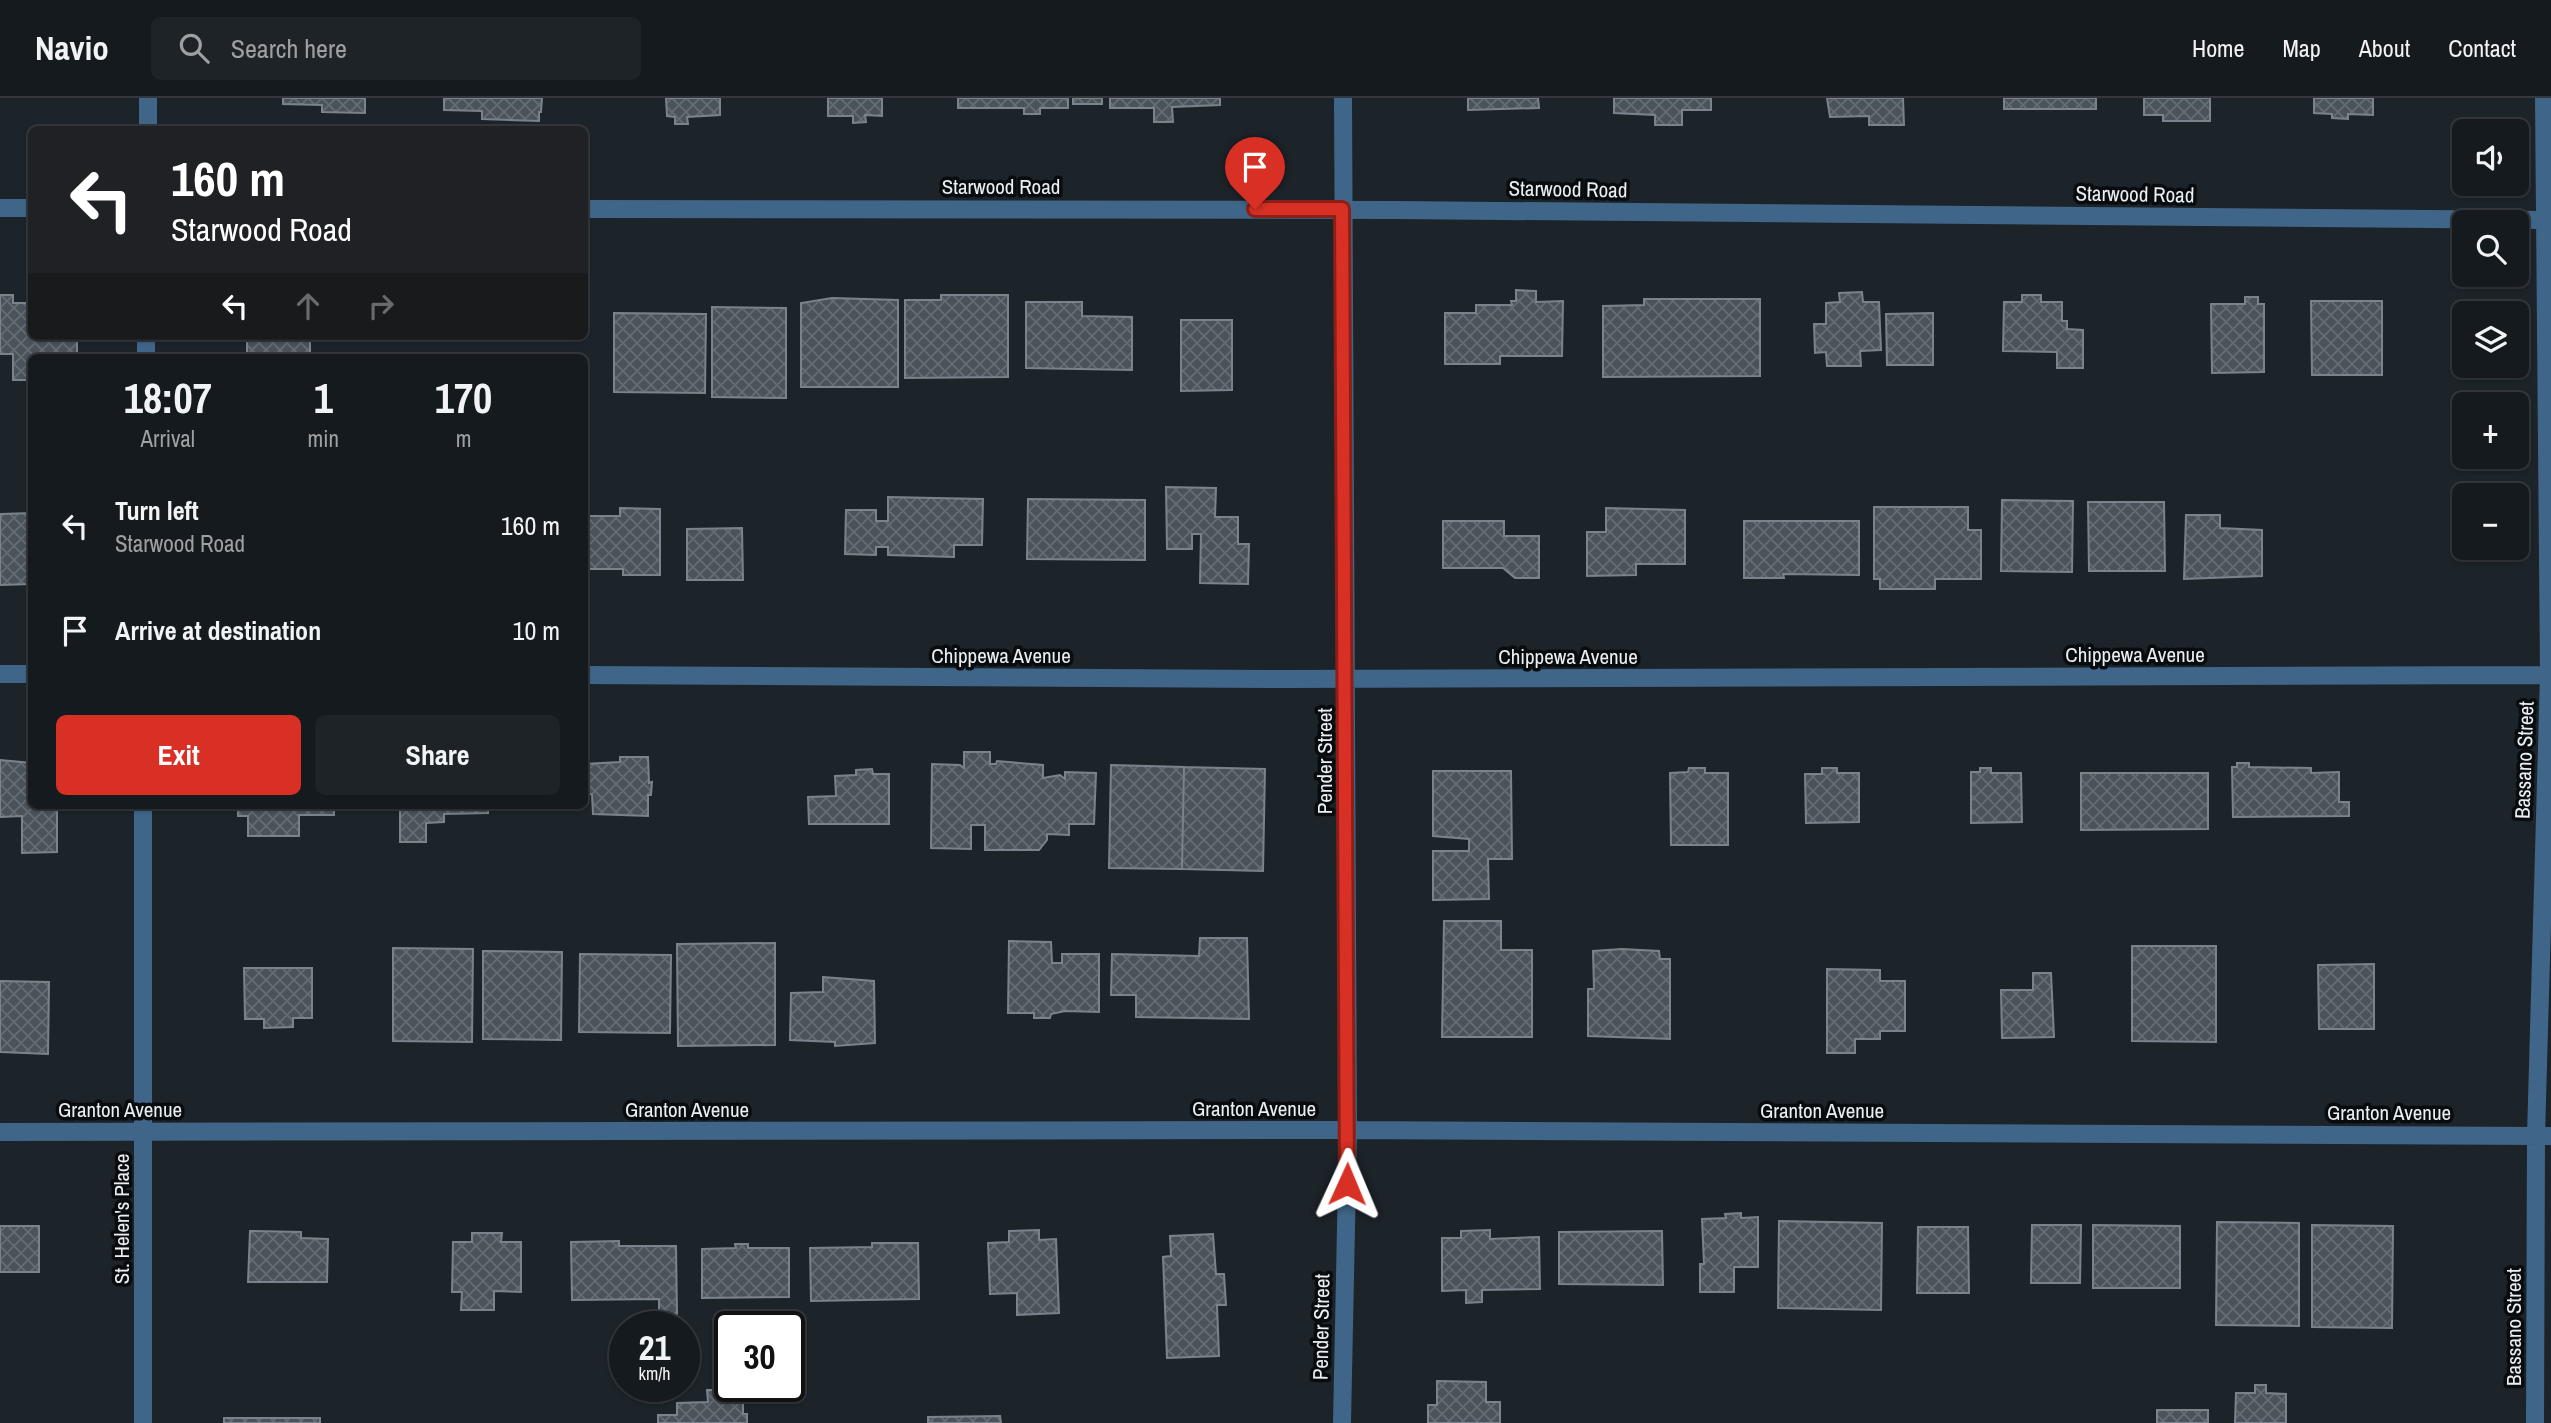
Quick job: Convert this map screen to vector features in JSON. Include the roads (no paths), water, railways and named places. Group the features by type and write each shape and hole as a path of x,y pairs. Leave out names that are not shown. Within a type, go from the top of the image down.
{"street":[{"path":"148,98 148,126"},
{"name":"Pender Street","path":"1342,1423 1348,1130 1343,98"},
{"name":"Bassano Street","path":"2535,1423 2544,1136 2550,675 2544,98"},
{"path":"0,208 28,208"},
{"name":"Starwood Road","path":"588,209 1342,209 2547,220"},
{"path":"0,674 28,674"},
{"name":"Chippewa Avenue","path":"588,676 1346,679 2550,675"},
{"name":"St. Helen's Place","path":"143,809 143,1423"},
{"name":"Granton Avenue","path":"0,1132 1348,1130 2544,1136"}]}
